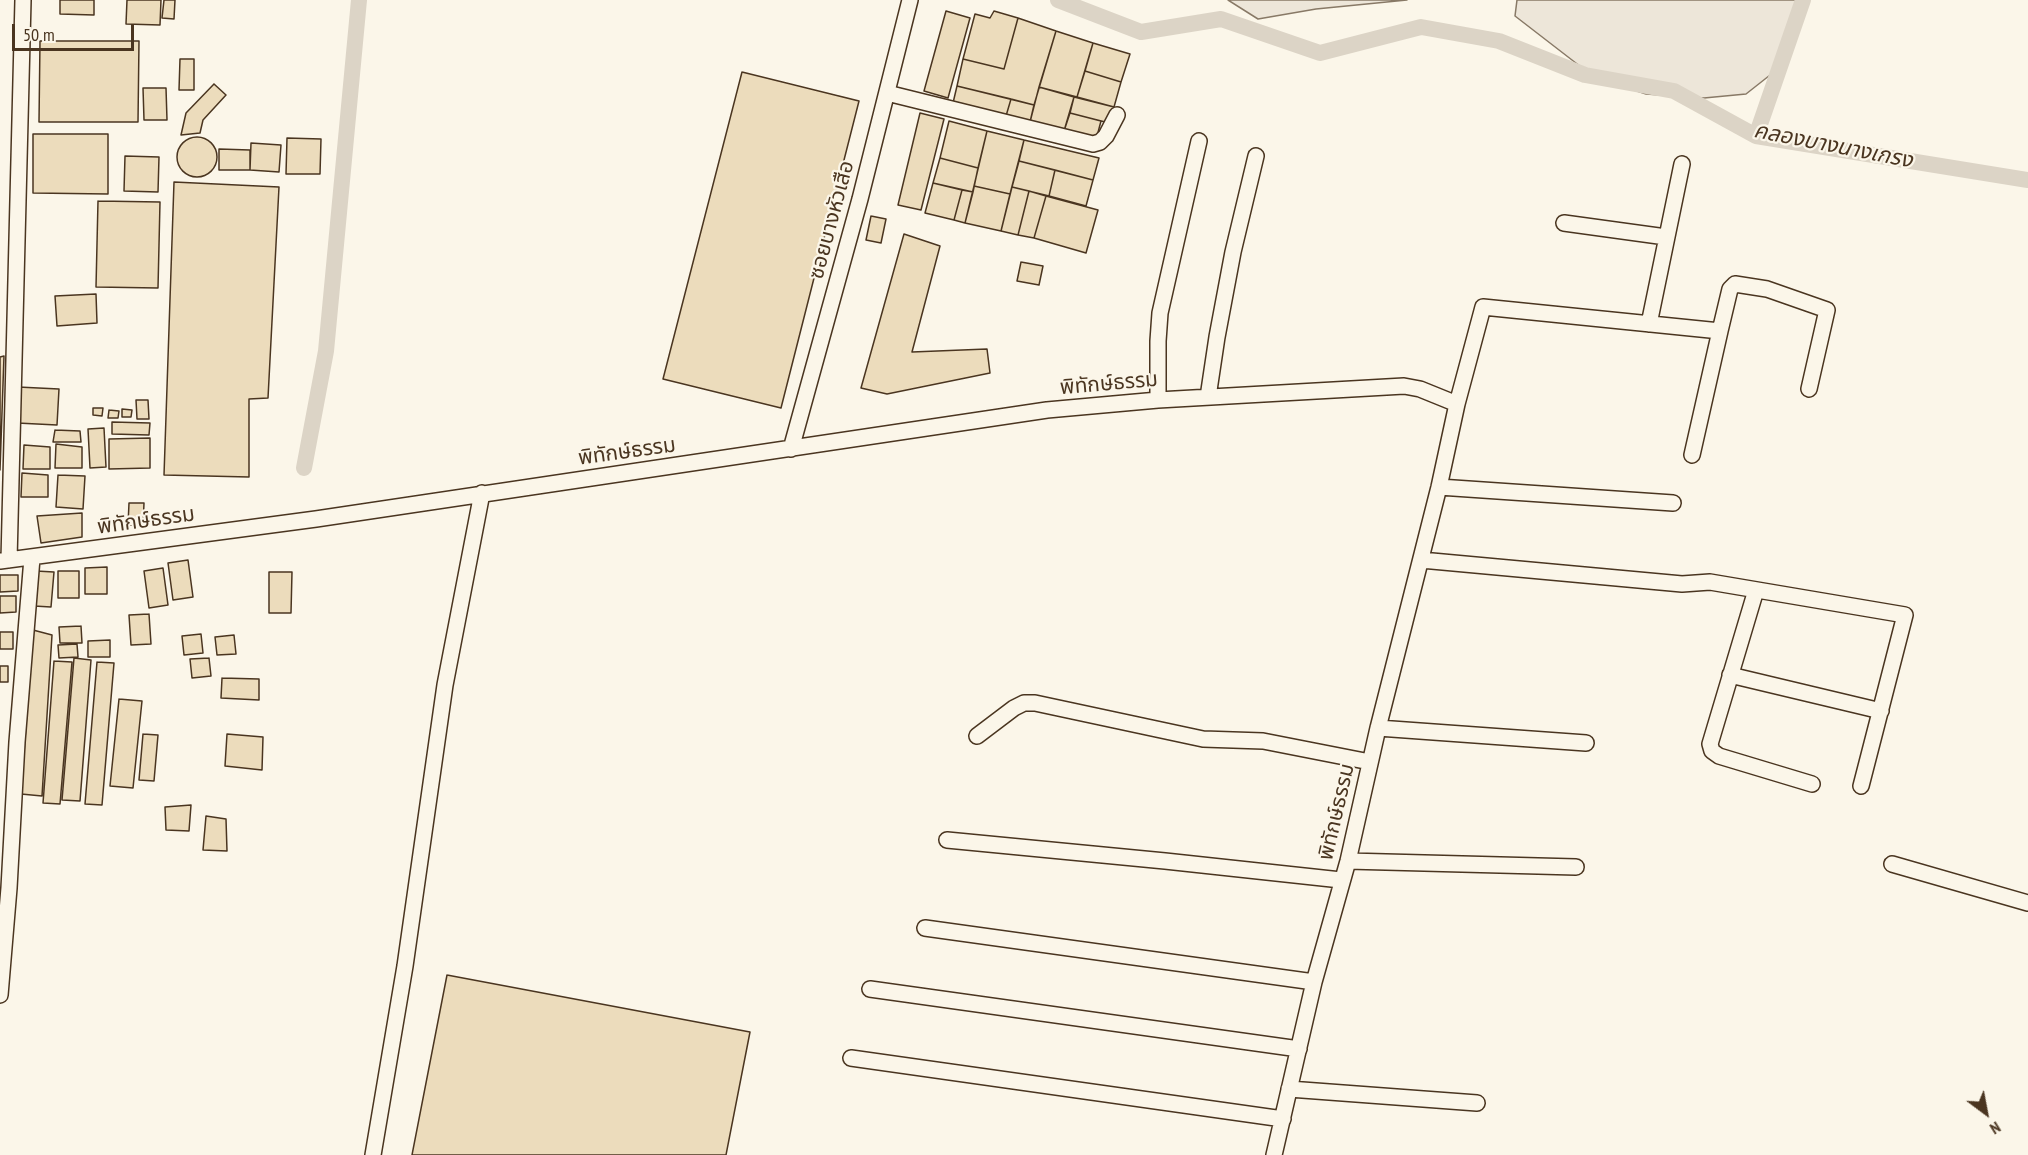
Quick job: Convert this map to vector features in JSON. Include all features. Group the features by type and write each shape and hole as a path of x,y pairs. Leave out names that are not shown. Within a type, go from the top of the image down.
{"street":[{"path":"5,561 23,0"},
{"name":"ซอยบางหัวเสือ","path":"791,449 860,199 910,0"},
{"path":"887,93 1093,144 1100,142 1106,136 1117,114"},
{"path":"1158,400 1160,313 1199,141"},
{"path":"1208,397 1233,252 1256,156"},
{"path":"1649,324 1682,164"},
{"path":"1564,223 1666,237"},
{"path":"1692,455 1730,290 1736,284 1767,289 1827,310 1809,389"},
{"path":"1457,404 1483,306 1720,331"},
{"name":"พิทักษ์ธรรม","path":"5,561 316,519 1047,410 1158,400 1404,386 1420,389 1457,404 1348,861 1314,982 1274,1155"},
{"path":"1439,487 1673,503"},
{"path":"373,1155 405,966 444,685 482,493"},
{"path":"0,995 32,558"},
{"path":"1421,560 1682,584 1710,582 1905,615 1861,786"},
{"path":"1756,590 1712,736 1710,744 1712,751 1719,756 1812,784"},
{"path":"1730,675 1881,711"},
{"path":"977,736 1014,708 1024,703 1035,703 1203,739 1263,741 1370,762"},
{"path":"1378,728 1586,743"},
{"path":"947,840 1341,880"},
{"path":"1348,861 1576,867"},
{"path":"1892,864 2028,903"},
{"path":"925,928 1314,982"},
{"path":"870,989 1299,1049"},
{"path":"851,1058 1283,1119"},
{"path":"1289,1089 1478,1103"}],"shaded area":[{"path":"1228,0 1407,0 1316,9 1258,19"},
{"path":"1517,0 1796,0 1779,68 1746,94 1704,98 1646,94 1594,77 1515,16"}],"building":[{"path":"60,0 94,0 94,15 60,14"},
{"path":"127,0 161,0 160,25 126,24"},
{"path":"164,0 175,0 174,19 162,18"},
{"path":"946,11 970,18 948,98 924,91"},
{"path":"994,11 1018,18 1004,69 963,59 975,14 990,18"},
{"path":"1018,18 1056,31 1034,105 957,86 963,59 1004,69"},
{"path":"1056,31 1093,43 1077,97 1039,87"},
{"path":"40,41 139,41 138,122 39,122"},
{"path":"1093,43 1130,54 1121,82 1085,71"},
{"path":"180,59 194,59 194,90 179,90"},
{"path":"1085,71 1121,82 1114,107 1077,97"},
{"path":"742,72 859,101 781,408 663,379"},
{"path":"214,84 226,95 203,120 200,133 181,135 186,113"},
{"path":"957,86 1011,99 1006,116 953,103"},
{"path":"1039,87 1074,97 1064,131 1030,122"},
{"path":"143,88 166,88 167,120 144,120"},
{"path":"1074,97 1114,107 1109,123 1070,113"},
{"path":"1011,99 1034,105 1030,122 1006,116"},
{"path":"920,113 944,119 921,210 898,205"},
{"path":"1070,113 1101,121 1096,140 1064,131"},
{"path":"949,121 987,131 978,168 940,158"},
{"path":"987,131 1024,140 1010,194 974,186"},
{"path":"33,134 108,134 108,194 33,193"},
{"path":"197,137 211,143 217,157 211,171 197,177 183,171 177,157 183,143"},
{"path":"287,138 321,139 320,174 286,174"},
{"path":"1024,140 1099,158 1093,180 1019,161"},
{"path":"251,143 281,145 279,172 250,170"},
{"path":"219,149 250,150 250,170 219,170"},
{"path":"125,156 159,157 158,192 124,191"},
{"path":"940,158 978,168 973,192 933,183"},
{"path":"1019,161 1055,170 1049,196 1012,187"},
{"path":"1055,170 1093,180 1086,206 1049,196"},
{"path":"174,182 279,187 268,398 249,399 249,477 164,475"},
{"path":"933,183 962,190 954,220 925,213"},
{"path":"974,186 1010,194 1001,231 965,223"},
{"path":"1012,187 1029,191 1018,235 1001,231"},
{"path":"962,190 973,192 965,223 954,220"},
{"path":"1029,191 1046,196 1034,238 1018,235"},
{"path":"1046,196 1098,210 1086,253 1034,238"},
{"path":"98,201 160,202 158,288 96,287"},
{"path":"871,216 886,219 881,243 866,240"},
{"path":"904,234 940,246 912,352 987,349 990,373 887,394 861,388"},
{"path":"1021,262 1043,266 1039,285 1017,281"},
{"path":"96,294 97,323 57,326 55,296"},
{"path":"4,356 0,470 0,357"},
{"path":"18,387 59,389 57,425 17,423"},
{"path":"136,400 148,400 149,419 137,419"},
{"path":"93,408 103,408 102,416 93,415"},
{"path":"122,409 132,410 131,417 122,417"},
{"path":"109,410 119,411 118,418 108,418"},
{"path":"112,422 150,423 149,435 112,434"},
{"path":"104,428 106,467 90,468 88,429"},
{"path":"55,430 80,431 81,442 53,442"},
{"path":"150,438 150,468 109,469 109,439"},
{"path":"56,444 82,447 82,468 55,468"},
{"path":"24,445 50,447 50,469 23,469"},
{"path":"22,473 48,475 48,497 21,497"},
{"path":"58,475 85,476 83,509 56,507"},
{"path":"129,503 144,503 143,526 128,525"},
{"path":"82,513 82,537 41,543 37,516"},
{"path":"188,560 193,597 173,600 168,563"},
{"path":"107,567 107,594 85,594 85,568"},
{"path":"163,568 168,605 149,608 144,571"},
{"path":"36,571 54,572 51,607 34,606"},
{"path":"58,571 79,571 79,598 58,598"},
{"path":"269,572 292,572 291,613 269,613"},
{"path":"0,575 18,575 18,591 0,592"},
{"path":"0,596 16,596 16,612 0,613"},
{"path":"149,614 151,644 131,645 129,615"},
{"path":"81,626 82,643 60,643 59,627"},
{"path":"33,630 52,635 42,796 21,794"},
{"path":"0,632 13,632 13,649 0,649"},
{"path":"201,634 203,653 184,655 182,636"},
{"path":"234,635 236,654 217,655 215,637"},
{"path":"110,640 110,657 88,657 88,641"},
{"path":"77,644 78,657 59,658 58,645"},
{"path":"74,658 91,660 80,801 62,800"},
{"path":"209,658 211,676 192,678 190,659"},
{"path":"54,661 72,662 60,804 43,803"},
{"path":"97,662 114,663 102,805 85,804"},
{"path":"0,666 8,666 8,682 0,682"},
{"path":"222,678 259,679 259,700 221,698"},
{"path":"119,699 142,701 133,788 110,786"},
{"path":"143,734 158,735 154,781 139,780"},
{"path":"227,734 263,737 262,770 225,766"},
{"path":"191,805 189,831 166,830 165,807"},
{"path":"206,816 226,819 227,851 203,850"},
{"path":"447,975 750,1032 726,1155 412,1155"}],"waterway":[{"path":"304,468 326,351 359,0"},
{"name":"คลองบางนางเกรง","path":"1058,0 1141,32 1221,19 1320,53 1421,27 1499,41 1585,75 1674,91 1756,136 2028,180"},
{"path":"1756,136 1803,0"}]}
